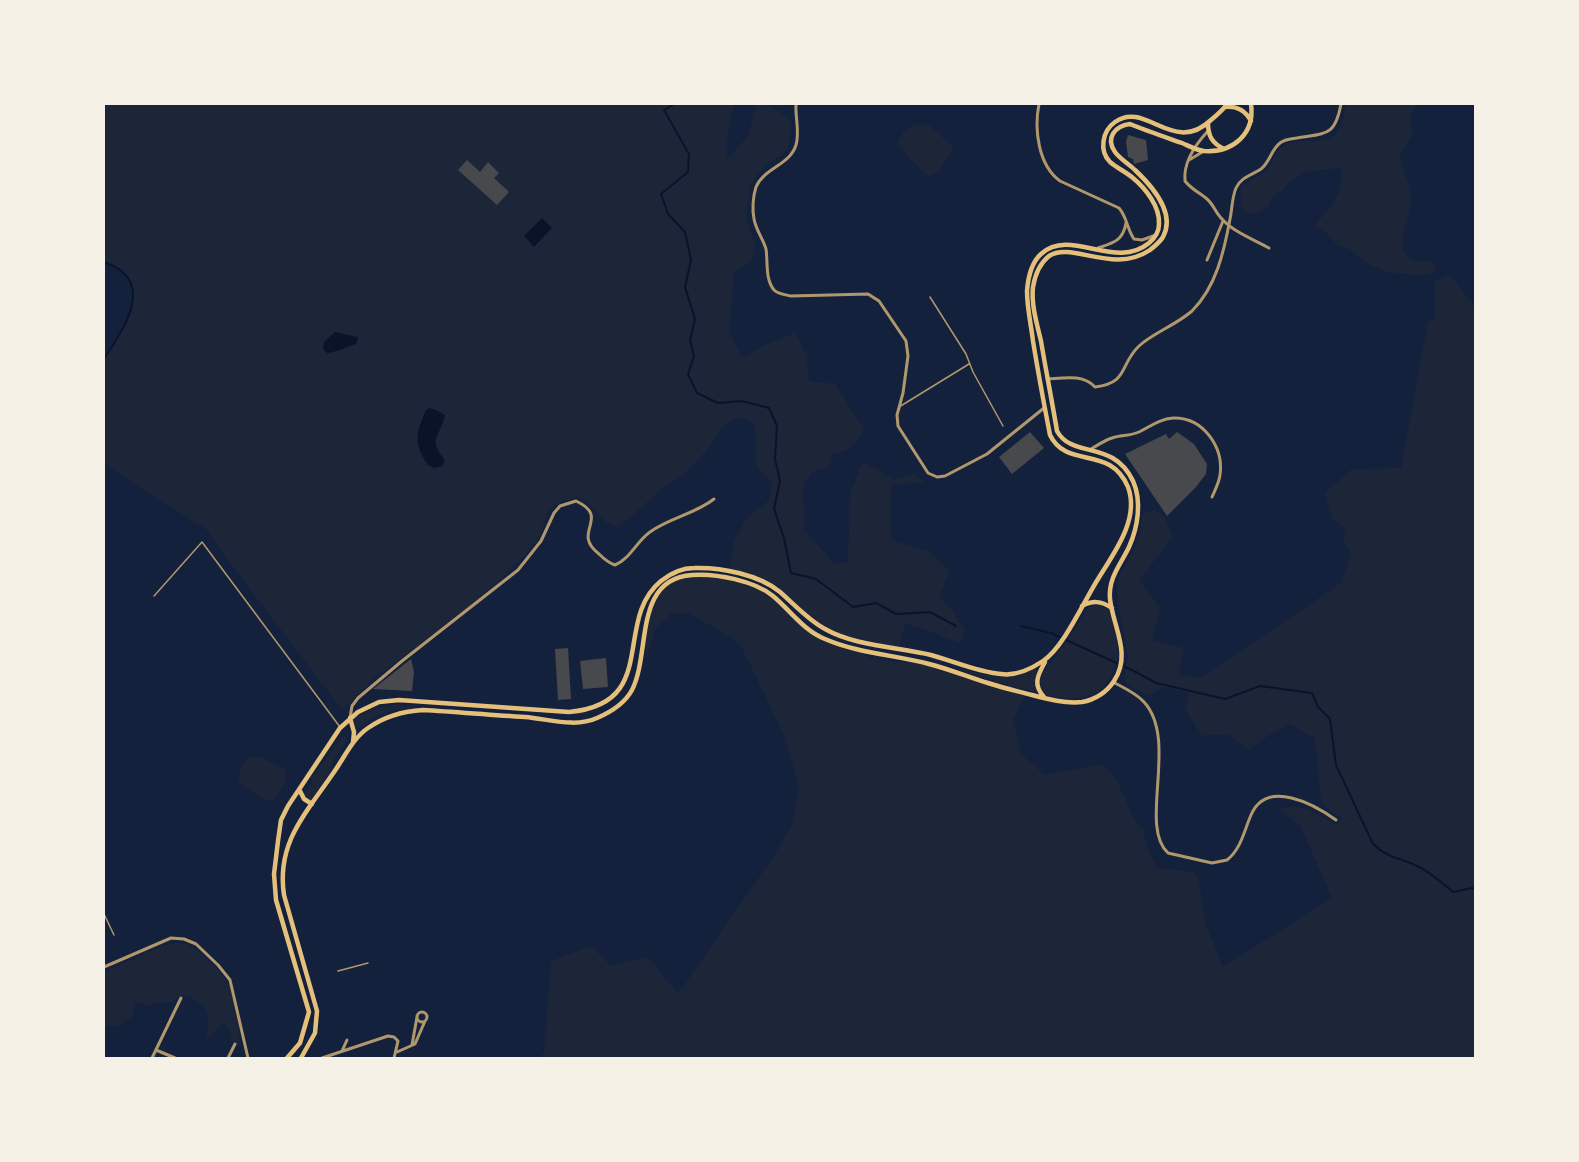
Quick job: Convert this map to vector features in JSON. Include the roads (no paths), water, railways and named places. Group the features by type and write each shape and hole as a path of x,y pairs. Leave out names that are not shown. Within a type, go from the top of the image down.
{"main road":[{"path":"303,1058 315,1033 317,1011 284,895 282,875 289,843 297,825 353,743 366,730 385,719 409,711 518,717 568,723 583,723 597,718 616,707 632,689 641,661 652,601 670,582 697,574 742,582 763,589 806,628 823,639 927,663 987,683 1045,698 1080,702 1090,700 1106,690 1119,672 1122,657 1121,640 1112,608 1110,590 1112,580 1133,537 1138,515 1138,494 1124,467 1106,454 1071,445 1057,431 1033,296 1035,278 1043,261 1052,254 1059,252 1122,260 1143,254 1156,245 1163,236 1166,217 1159,199 1148,182 1117,155 1111,146 1111,138 1115,130 1122,125 1130,124 1204,151 1224,149 1234,146 1248,131 1251,121 1251,104"},
{"path":"1045,698 1038,690 1036,682 1046,660 1075,620 1125,533 1130,496 1125,482 1112,467 1104,462 1071,455 1059,449 1050,435 1028,304 1029,276 1039,255 1048,248 1070,244 1113,253 1134,251 1141,249 1156,234 1160,220 1153,201 1133,178 1110,162 1105,155 1104,139 1108,129 1115,121 1132,117 1184,134 1193,132 1208,123 1226,105 1241,109 1251,121"},
{"path":"1208,123 1211,139 1224,149"},
{"path":"287,1059 300,1043 309,1012 276,900 274,874 281,820 340,728 350,718 379,702 410,699 569,712 593,708 606,702 626,680 640,611 654,586 667,576 682,569 695,568 756,577 779,591 811,621 843,637 929,655 1002,674 1015,674 1028,670 1046,660"},
{"path":"1082,606 1100,602 1112,608"},
{"path":"350,718 354,732 353,743"},
{"path":"300,791 304,799 312,804"}],"street":[{"path":"796,104 797,141 794,152 769,171 756,186 753,204 754,219 766,250 768,278 774,290 791,296 868,294 874,296 906,341 908,356 898,426 928,473 937,477 945,476 987,454 1044,407"},
{"path":"1039,104 1037,124 1041,150 1051,175 1065,184 1119,208 1124,214 1129,233 1134,239 1142,240 1156,234"},
{"path":"1047,379 1071,377 1089,381 1095,387 1108,386 1118,380 1136,350 1144,342 1192,311 1214,279 1229,226 1236,189 1241,180 1261,169 1280,143 1288,139 1324,134 1333,128 1338,120 1341,104"},
{"path":"1208,131 1193,148 1185,181 1213,205 1229,226 1269,248"},
{"path":"1188,161 1204,151"},
{"path":"1207,260 1223,221"},
{"path":"1092,250 1116,243 1125,231 1127,222"},
{"path":"1091,449 1111,438 1138,432 1161,420 1186,419 1208,433 1220,458 1220,475 1212,497"},
{"path":"350,718 352,706 358,698 518,570 541,541 554,513 560,506 576,501 588,507 592,512 587,535 588,542 592,549 615,565 624,560 649,532 714,499"},
{"path":"1113,682 1139,697 1152,715 1160,753 1157,828 1160,841 1168,853 1212,862 1227,860 1241,842 1251,814 1258,804 1267,799 1296,798 1315,806 1336,820"},
{"path":"104,967 171,939 184,939 196,944 230,980 248,1059"},
{"path":"152,1059 181,998"},
{"path":"397,1050 412,1045 417,1041 427,1016 425,1013 420,1012 417,1016 412,1045"},
{"path":"417,1016 420,1021 425,1021"},
{"path":"322,1059 388,1036 398,1041 394,1059"},
{"path":"342,1051 347,1040"},
{"path":"228,1059 235,1044"},
{"path":"156,1050 175,1059"}],"lane":[{"path":"930,297 966,354 1003,426"},
{"path":"899,407 969,363"},
{"path":"154,596 202,542 340,728"},
{"path":"104,916 114,935"},
{"path":"338,971 368,963"}],"waterway":[{"path":"674,104 664,110 689,154 688,172 661,194 668,214 685,232 691,260 685,287 695,319 690,340 694,356 688,374 697,393 718,403 742,401 769,408 777,426 775,459 780,481 774,509 784,538 791,573 816,579 853,607 876,603 896,614 930,612 956,626"},
{"path":"104,262 120,270 130,280 133,292 132,306 127,319 104,359"},
{"path":"1021,626 1051,633 1156,683 1225,699 1260,686 1312,693 1318,707 1330,719 1336,765 1373,844 1390,856 1426,871 1453,892 1476,889"}]}
